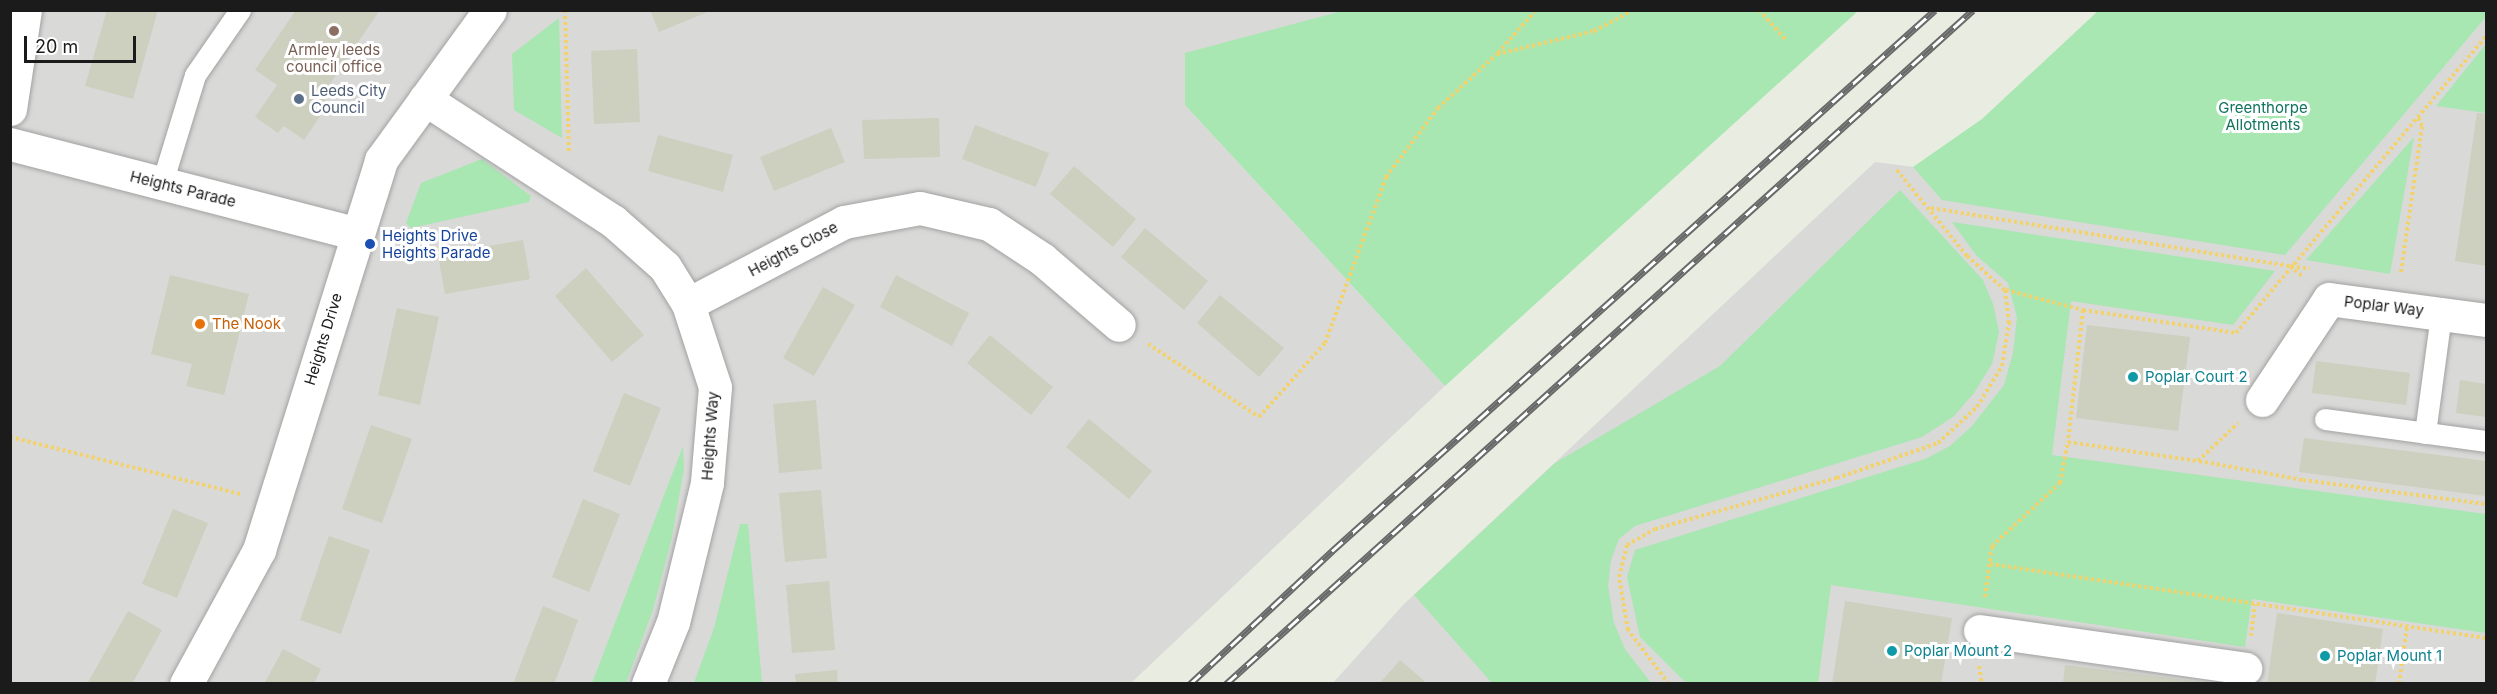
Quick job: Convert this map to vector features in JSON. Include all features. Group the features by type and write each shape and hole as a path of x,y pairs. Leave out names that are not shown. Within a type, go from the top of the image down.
{"street":[{"path":"10,109 25,10"},
{"name":"Heights Drive","path":"186,684 259,550 355,233 381,160 490,10"},
{"name":"Heights Way","path":"425,99 613,220 664,267 688,304 715,387 707,483 673,622 648,684"},
{"name":"Heights Parade","path":"10,144 355,233"},
{"name":"Heights Close","path":"688,304 844,222 920,208 989,224 1042,259 1119,326"},
{"name":"Poplar Way","path":"2262,400 2329,299 2487,320"},
{"path":"1980,632 2246,669"}],"lane":[{"path":"162,183 195,75 240,10"},
{"path":"2426,433 2441,314"},
{"path":"2325,419 2487,441"}],"path":[{"path":"565,10 570,193"},
{"path":"1119,326 1260,417 1325,343 1386,177 1438,108 1497,54 1536,10"},
{"path":"1497,54 1594,31 1633,10"},
{"path":"1760,10 1785,39"},
{"path":"1895,168 1967,256 2005,290 2083,310 2235,333 2487,36"},
{"path":"2396,308 2422,126 2418,116"},
{"path":"1930,208 2290,266 2329,299"},
{"path":"1669,684 1628,630 1619,577 1628,545 1654,529 1837,478 1938,443 1977,407 2002,366 2009,323 2005,290"},
{"path":"2083,310 2068,442 2060,483 1992,546 1990,564 2487,638"},
{"path":"2198,461 2262,400"},
{"path":"10,437 274,502"},
{"path":"2068,442 2198,461 2303,480 2487,504"},
{"path":"2398,684 2407,626"}],"shaded area":[{"path":"10,11 1342,11 1185,105 1445,386 1131,683 11,683"},
{"path":"2486,17 2486,683 1332,684 1403,605 1875,162 2047,184 2304,231"}],"green space":[{"name":"Greenthorpe Allotments","path":"2486,10 2486,17 2285,255 1942,200 1913,167 1982,119 2098,11"},
{"path":"1342,11 1858,11 1445,386 1185,105 1185,53"},
{"path":"559,18 562,138 514,110 512,54"},
{"path":"2486,44 2486,113 2436,106"},
{"path":"2414,137 2390,274 2306,260"},
{"path":"482,159 531,196 529,202 411,228 406,223 421,183"},
{"path":"1900,190 1983,280 1993,304 1999,332 1992,364 1974,393 1953,417 1922,437 1635,526 1619,539 1611,560 1608,586 1614,623 1625,649 1651,683 1492,683 1414,595 1555,463 1720,366"},
{"path":"1952,222 2275,271 2233,325 2071,301 2052,455 2486,514 2486,633 2252,599 2245,647 1831,585 1818,683 1686,683 1640,637 1627,577 1635,550 1925,459 1950,446 1972,426 2004,385 2013,353 2017,317 2008,283 1976,255"},
{"path":"683,446 684,469 672,537 653,610 626,683 592,683"},
{"path":"740,524 748,524 762,683 694,683 714,628"}],"building":[{"path":"107,10 158,10 133,99 85,86"},
{"path":"296,10 380,10 321,97 329,103 304,140 284,126 278,133 255,117 277,85 255,70"},
{"path":"650,10 710,10 710,11 659,32"},
{"path":"637,49 640,122 594,124 591,51"},
{"path":"2477,113 2486,114 2486,266 2455,261"},
{"path":"939,118 940,157 864,159 862,120"},
{"path":"975,125 1049,153 1036,187 962,159"},
{"path":"831,128 845,162 774,191 760,157"},
{"path":"658,135 733,155 723,192 648,171"},
{"path":"1074,166 1136,219 1113,247 1050,194"},
{"path":"1145,228 1208,281 1184,310 1121,257"},
{"path":"523,240 530,279 445,294 438,255"},
{"path":"586,268 644,335 612,362 555,296"},
{"name":"The Nook","path":"170,275 249,294 224,395 186,386 192,364 151,354"},
{"path":"896,275 969,313 952,346 880,307"},
{"path":"823,287 855,305 814,376 783,358"},
{"path":"1220,295 1284,348 1259,377 1197,323"},
{"path":"397,308 439,317 420,405 378,395"},
{"name":"Poplar Court 2","path":"2087,325 2190,337 2178,431 2076,418"},
{"path":"990,335 1053,387 1031,415 967,363"},
{"path":"2316,361 2410,373 2406,405 2312,393"},
{"path":"2460,380 2486,384 2486,417 2456,413"},
{"path":"624,393 661,408 630,486 593,471"},
{"path":"816,400 822,469 779,473 773,404"},
{"path":"1089,419 1152,471 1129,499 1066,447"},
{"path":"371,425 412,439 382,523 342,509"},
{"path":"2304,438 2486,461 2486,496 2299,472"},
{"path":"821,490 827,558 785,562 779,493"},
{"path":"583,499 620,514 589,592 552,577"},
{"path":"173,509 208,523 177,598 142,584"},
{"path":"329,536 370,550 341,634 300,620"},
{"path":"829,581 835,650 792,653 786,585"},
{"name":"Poplar Mount 2","path":"1845,601 1952,618 1941,684 1832,684"},
{"path":"543,606 578,620 565,656 554,684 513,684"},
{"path":"128,611 162,630 132,684 87,684"},
{"name":"Poplar Mount 1","path":"2277,613 2383,629 2375,684 2267,684"},
{"path":"283,649 321,669 314,684 264,684"},
{"path":"1400,660 1421,678 1427,684 1379,684"},
{"path":"2065,665 2202,682 2202,684 2063,684"},
{"path":"837,670 838,684 796,684 795,674"}],"railway":[{"path":"1190,684 1332,551 1935,10"},
{"path":"1226,684 1973,10"}],"place":[{"name":"Armley leeds council office","path":"334,31"},
{"name":"Leeds City Council","path":"299,99"},
{"name":"Heights Drive Heights Parade","path":"370,244"},
{"name":"The Nook","path":"200,324"},
{"name":"Poplar Court 2","path":"2133,377"},
{"name":"Poplar Mount 2","path":"1892,651"},
{"name":"Poplar Mount 1","path":"2325,656"}]}
